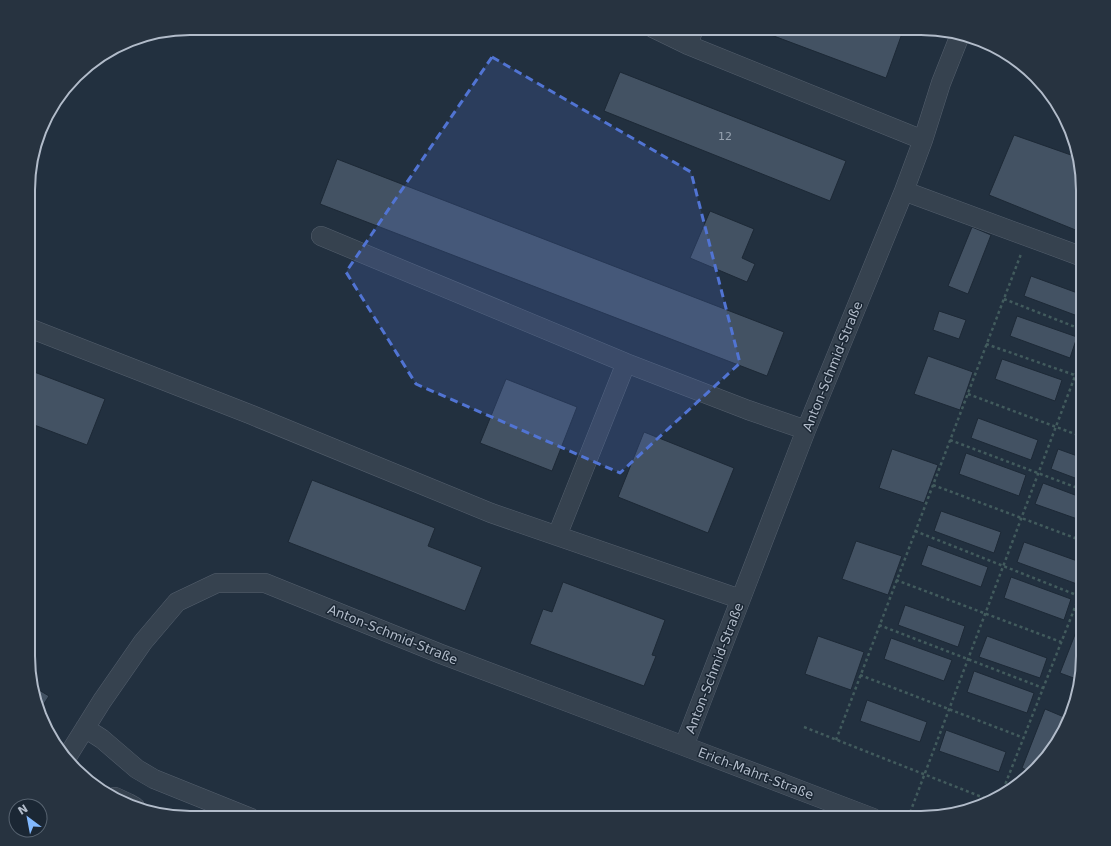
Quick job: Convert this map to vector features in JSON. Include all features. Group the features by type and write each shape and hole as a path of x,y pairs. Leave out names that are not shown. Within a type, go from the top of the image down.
{"street":[{"path":"691,36 923,140"},
{"name":"Anton-Schmid-Straße","path":"70,753 102,701 143,642 176,602 217,583 265,583 441,654 684,746 806,430 904,191 923,140 941,83 958,39"},
{"path":"904,191 1076,254"},
{"path":"321,236 626,362 748,410 806,430"},
{"path":"35,330 245,413 491,513 740,599"},
{"path":"557,536 626,362"},
{"path":"85,728 102,739 137,769 154,779 234,811"},
{"name":"Erich-Mahrt-Straße","path":"684,746 855,811"}],"path":[{"path":"836,740 1027,237"},
{"path":"1004,299 1076,327"},
{"path":"911,811 1075,375 986,344"},
{"path":"968,394 1076,434"},
{"path":"950,440 1076,487"},
{"path":"933,484 1076,538"},
{"path":"915,531 1076,595"},
{"path":"896,580 1061,642"},
{"path":"1004,786 1076,604"},
{"path":"879,625 1043,688"},
{"path":"860,675 1024,738"},
{"path":"804,727 982,798"}],"highlighted area":[{"path":"492,57 691,172 740,363 620,473 416,384 346,272"}],"building":[{"path":"771,35 901,35 886,78"},
{"path":"620,72 846,161 830,201 604,111"},
{"path":"1014,135 1071,155 1072,153 1076,180 1076,230 989,195"},
{"path":"337,159 784,332 767,376 320,204"},
{"path":"710,211 754,229 742,258 755,264 747,282 690,258"},
{"path":"972,227 991,235 968,294 948,286"},
{"path":"1031,276 1076,292 1076,315 1024,296"},
{"path":"939,311 966,320 959,339 933,330"},
{"path":"1017,316 1076,337 1076,340 1070,358 1010,336"},
{"path":"928,356 973,372 960,410 914,394"},
{"path":"1002,359 1062,380 1055,401 995,379"},
{"path":"35,372 105,399 87,445 35,425"},
{"path":"506,379 577,407 552,471 480,443"},
{"path":"978,418 1038,440 1031,460 971,438"},
{"path":"644,432 734,468 708,533 618,497"},
{"path":"892,449 938,465 924,503 879,488"},
{"path":"1058,449 1076,455 1076,478 1051,469"},
{"path":"966,453 1026,475 1019,496 959,474"},
{"path":"312,480 435,528 428,546 482,567 465,611 288,542"},
{"path":"1043,483 1076,495 1076,519 1035,504"},
{"path":"941,511 1001,532 994,553 934,531"},
{"path":"856,541 902,556 888,595 842,579"},
{"path":"1024,542 1076,561 1076,584 1017,562"},
{"path":"928,545 988,567 981,587 921,565"},
{"path":"1011,577 1071,599 1064,620 1004,598"},
{"path":"563,582 665,620 652,655 656,656 644,686 530,644 543,609 552,612"},
{"path":"905,605 965,626 958,647 898,625"},
{"path":"1076,632 1075,678 1060,673"},
{"path":"818,636 864,652 851,690 805,674"},
{"path":"987,636 1047,658 1040,678 979,657"},
{"path":"891,638 952,660 944,681 884,659"},
{"path":"974,671 1034,693 1027,713 967,692"},
{"path":"39,690 49,696 43,706"},
{"path":"867,700 927,722 920,742 860,721"},
{"path":"1045,709 1063,717 1044,750 1031,766 1026,770 1022,768"},
{"path":"946,730 1006,752 999,772 939,751"}]}
